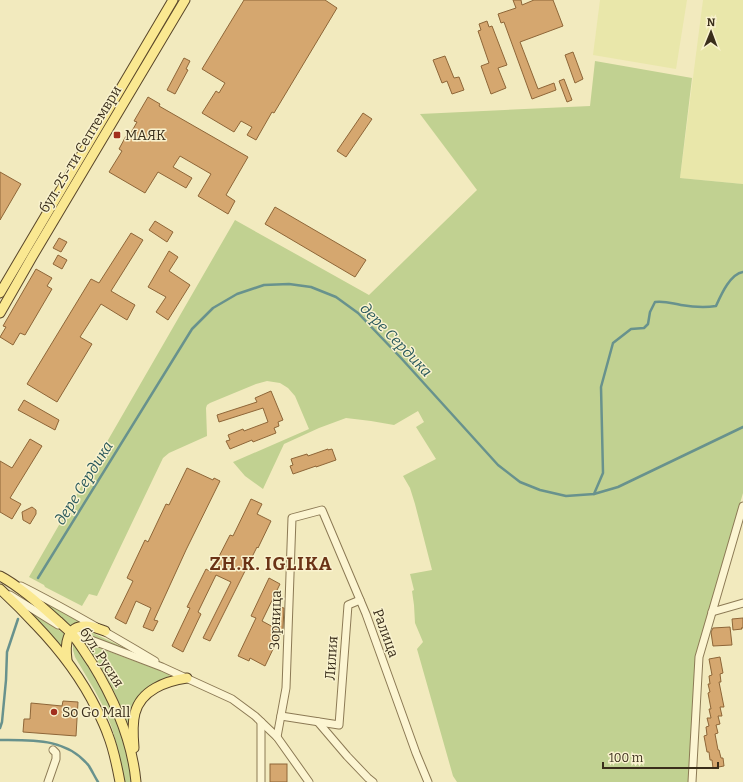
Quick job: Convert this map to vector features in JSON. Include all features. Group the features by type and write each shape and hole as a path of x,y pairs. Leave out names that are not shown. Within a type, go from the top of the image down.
{"main road":[{"name":"бул. 25-ти Септември","path":"0,293 173,0"},
{"name":"бул. 25-ти Септември","path":"0,313 186,0"},
{"name":"бул. Русия","path":"3,578 39,603 70,632 100,676 123,726 130,749 136,782"},
{"path":"0,589 53,643 67,660 86,688 108,734 120,782"},
{"path":"67,660 67,641 70,632 82,626 88,626 105,631"},
{"path":"135,771 133,731 135,712 138,703 151,690 174,680 187,678"}],"street":[{"path":"692,782 699,657 743,506"},
{"name":"Ралица","path":"306,514 322,510 360,600 428,782"},
{"name":"Зорница","path":"277,737 286,688 292,518 306,514"},
{"path":"3,578 105,631 187,678"},
{"path":"0,589 70,632 162,667 232,699 248,710 277,737 309,782"},
{"name":"Лилия","path":"318,722 339,725 348,605 360,600"},
{"path":"712,612 743,603"},
{"path":"281,716 318,722 347,756 373,782"},
{"path":"261,722 261,782"},
{"path":"48,782 56,759 56,753 53,750"}],"shaded area":[{"path":"600,0 687,0 676,69 593,55"},
{"path":"703,0 743,0 743,184 680,178"}],"green space":[{"path":"595,61 692,78 680,178 743,184 743,493 696,657 689,782 457,782 453,776 417,649 423,642 415,623 412,591 414,590 410,574 432,570 415,504 410,488 403,476 436,459 416,427 424,422 418,411 394,425 346,418 319,428 284,444 263,489 245,476 233,462 309,429 295,396 288,388 280,383 267,381 210,403 206,408 207,436 169,453 163,458 97,596 89,594 82,606 29,577 235,220 369,295 477,190 420,114 590,106"},
{"path":"38,599 84,623 72,628"},
{"path":"19,604 65,634 63,651"},
{"path":"85,632 93,633 144,657 87,635"},
{"path":"81,641 161,671 170,676 137,699 131,709 128,724 114,691 96,660"},
{"path":"73,642 95,677 114,714 125,745 132,782 125,782 112,728 105,710 75,657"}],"building":[{"path":"244,0 325,0 337,8 274,113 272,112 256,140 247,135 252,127 241,121 234,132 202,113 216,91 219,93 225,83 202,69"},
{"path":"513,0 521,0 522,5 534,0 553,0 563,26 520,42 538,89 554,83 556,90 532,99 504,22 501,23 498,14 516,8"},
{"path":"487,21 489,27 492,26 507,65 498,68 506,88 491,94 481,66 489,63 478,31 481,30 479,24"},
{"path":"573,52 583,79 575,83 565,55"},
{"path":"445,56 454,78 459,77 464,90 452,94 447,81 442,83 433,60"},
{"path":"184,58 190,61 186,69 188,70 175,94 167,90"},
{"path":"564,79 572,100 567,102 559,81"},
{"path":"148,97 160,104 159,106 248,157 226,195 235,201 228,214 198,196 211,174 180,156 173,167 192,178 186,188 158,172 145,193 109,172 122,151 119,149 126,136 128,138 137,122 134,121"},
{"path":"363,113 372,119 346,157 337,151"},
{"path":"0,172 21,184 0,220"},
{"path":"275,207 366,260 355,277 265,224"},
{"path":"155,221 173,232 167,242 149,230"},
{"path":"131,233 143,240 111,291 135,305 127,320 101,304 80,337 92,344 57,402 27,384 91,279 99,283"},
{"path":"59,238 67,242 61,252 53,248"},
{"path":"169,251 178,257 169,271 190,285 168,320 156,312 166,297 148,287"},
{"path":"58,255 67,260 62,269 53,264"},
{"path":"36,269 52,278 47,286 52,289 25,335 20,333 13,345 0,337 6,327 3,326"},
{"path":"271,391 283,420 278,422 279,426 274,428 276,433 253,442 252,440 230,449 226,441 230,440 228,435 268,422 263,408 219,422 217,415 257,402 255,398"},
{"path":"24,400 59,420 55,430 18,410"},
{"path":"30,439 42,446 10,498 21,504 12,519 0,512 0,461 12,468"},
{"path":"332,449 336,460 293,474 290,466 293,465 291,459 307,454 308,456"},
{"path":"187,468 213,480 214,478 220,481 154,620 158,621 153,631 143,627 151,608 136,601 126,624 115,618 133,581 127,578 145,540 148,542 166,504 169,505"},
{"path":"251,499 262,504 257,514 271,521 210,641 203,638 231,582 216,575 198,612 201,614 183,652 172,646 190,608 187,607 206,569 211,572 230,535 233,536"},
{"path":"32,507 36,510 36,514 30,524 23,520 22,512"},
{"path":"269,578 280,584 262,621 275,628 278,622 279,607 284,608 283,628 265,666 250,658 249,661 238,656 256,618 251,616"},
{"path":"743,618 743,628 733,630 732,619"},
{"path":"730,627 732,645 713,646 711,632 713,628"},
{"path":"720,657 723,673 720,674 721,682 719,682 724,707 720,707 722,716 718,716 720,724 716,725 718,733 715,734 718,750 721,758 723,758 724,766 713,768 709,752 707,752 704,736 707,735 706,727 709,726 707,718 711,718 708,693 710,692 708,684 710,684 709,676 712,675 709,659"},
{"name":"So Go Mall","path":"63,701 78,702 76,736 23,732 24,719 30,719 31,703 62,706"},
{"path":"270,764 287,764 287,782 270,782"}],"waterway":[{"path":"594,494 603,473 601,387 613,343 631,329 644,328 648,324 650,312 655,302 665,302 694,307 716,306 723,291 730,281 738,274 743,272"},
{"name":"дере Сердика","path":"38,578 192,329 213,308 237,294 264,285 289,284 311,287 336,297 358,313 498,465 520,482 540,490 566,496 594,494 618,487 743,427"},
{"name":"дере Сердика","path":"0,728 2,722 6,680 7,652 18,619"},
{"path":"0,740 24,740 48,742 60,745 80,757 89,766 98,782"}],"place":[{"name":"МАЯК","path":"117,135"},
{"name":"So Go Mall","path":"54,712"}],"district":[{"name":"ZH.K. IGLIKA","path":"271,564"}]}
